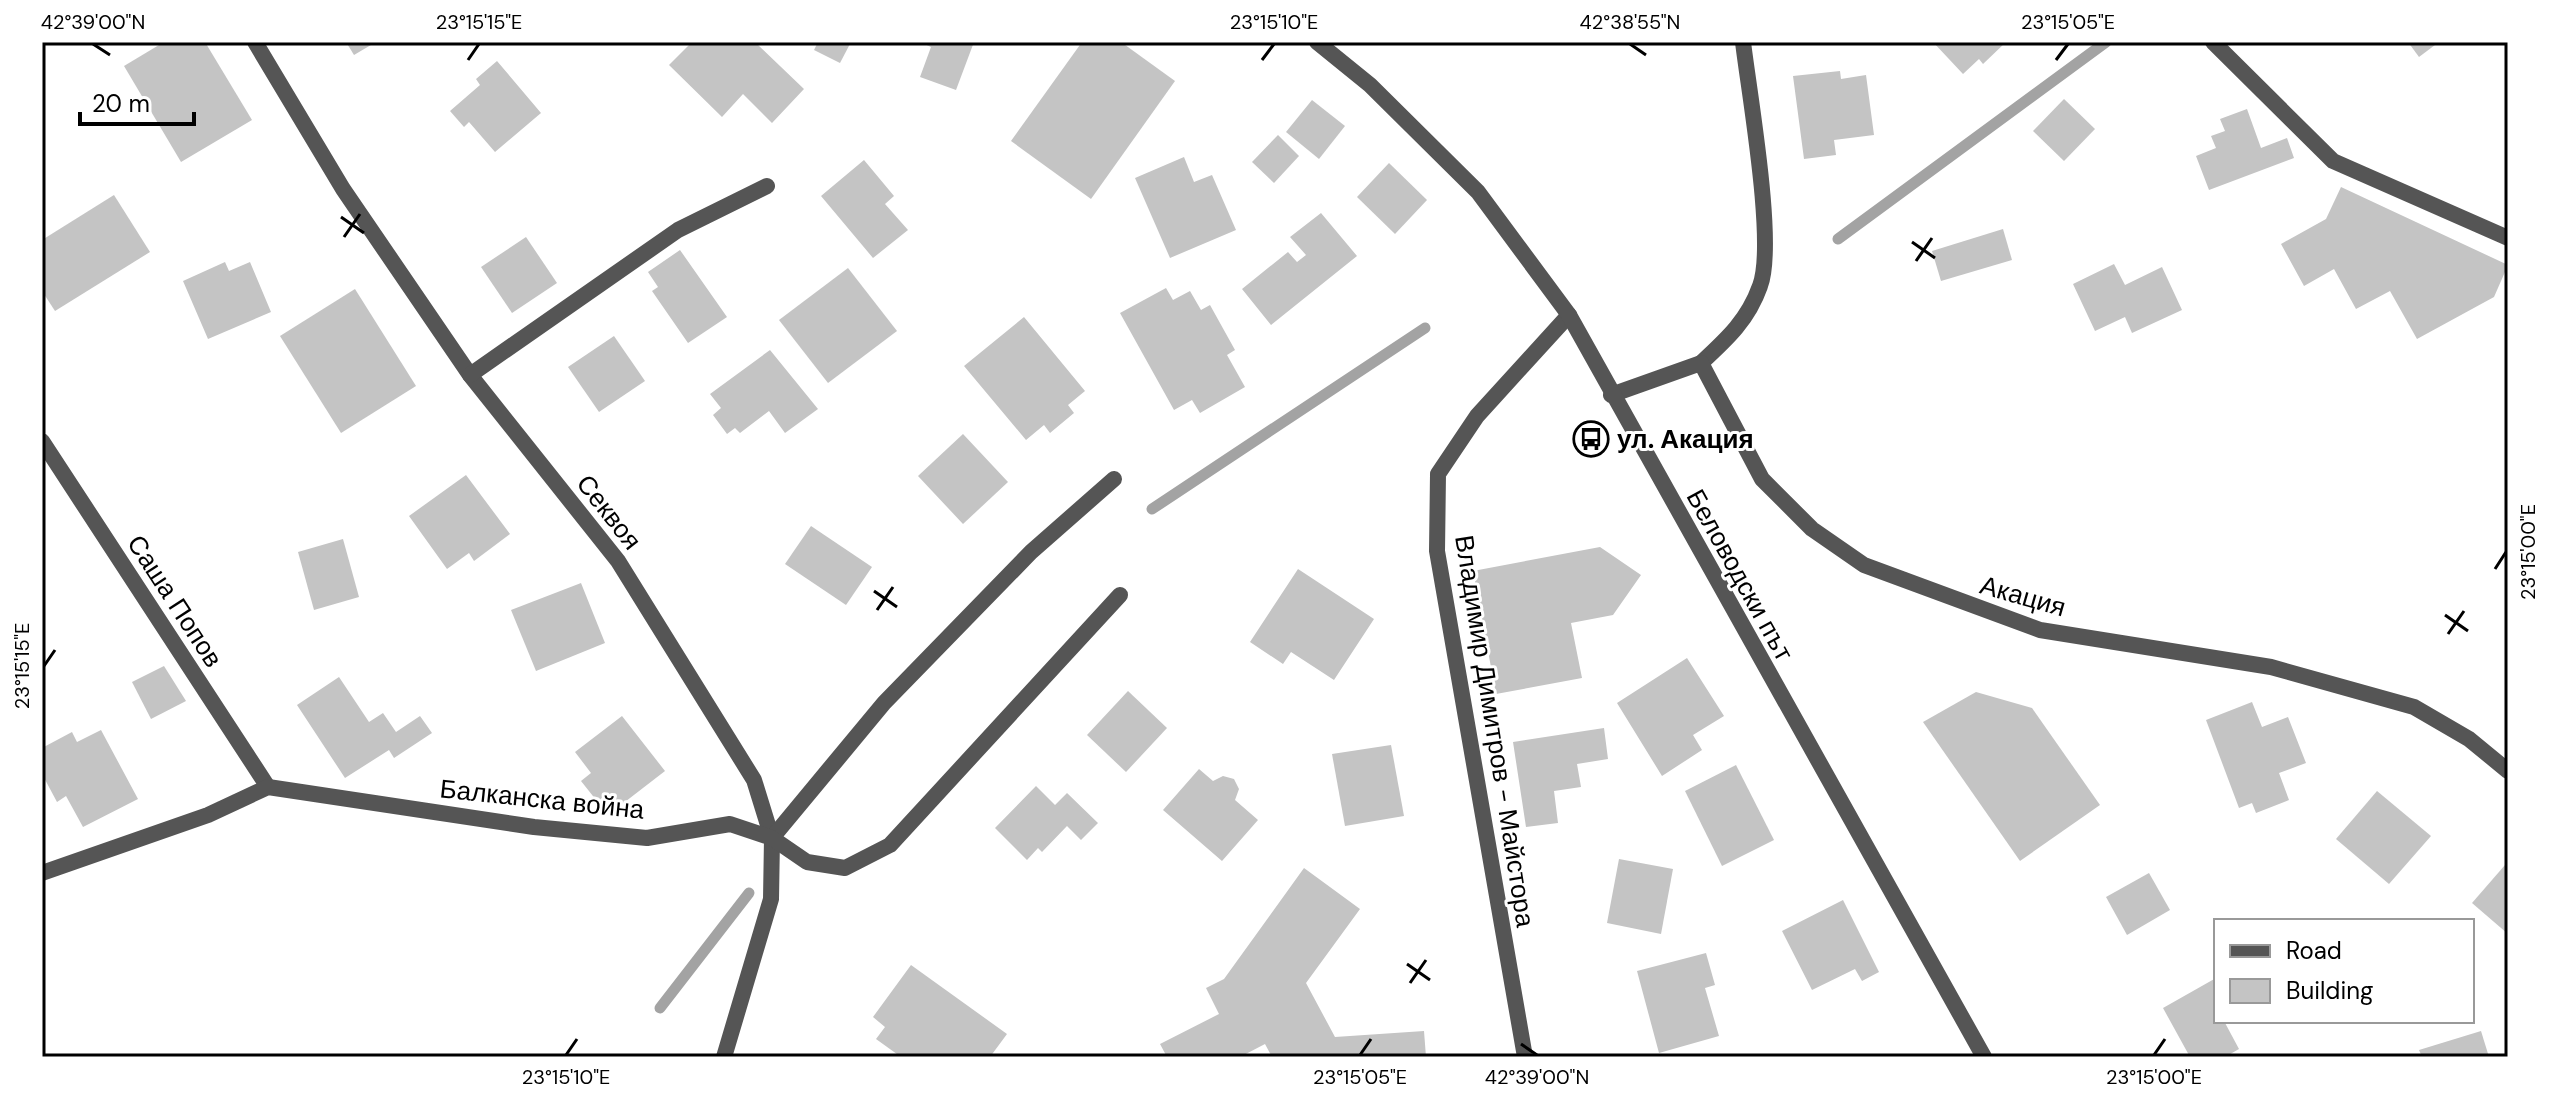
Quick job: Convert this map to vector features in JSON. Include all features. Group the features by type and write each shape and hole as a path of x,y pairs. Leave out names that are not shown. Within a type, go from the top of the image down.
{"street":[{"name":"Секвоя","path":"255,42 343,189 470,375 618,561 754,780 772,838 771,899 724,1057"},
{"name":"Беловодски път","path":"1317,42 1370,85 1478,192 1569,315 1984,1057"},
{"path":"1611,395 1701,363 1740,328 1762,283 1764,222 1743,42"},
{"path":"2213,42 2333,161 2508,238"},
{"path":"470,375 678,230 767,186"},
{"name":"Владимир Димитров - Майстора","path":"1525,1057 1437,551 1438,474 1477,416 1569,315"},
{"name":"Акация","path":"1701,363 1762,479 1812,529 1864,565 2040,630 2271,667 2414,707 2469,739 2508,771"},
{"name":"Саша Попов","path":"42,441 268,787"},
{"path":"772,838 884,703 1031,552 1114,479"},
{"name":"Балканска война","path":"268,787 534,827 647,838 730,824 772,838 807,862 845,868 890,845 1120,595"},
{"path":"42,873 208,815 268,787"}],"building":[{"path":"164,42 205,42 252,120 181,162 124,66"},
{"path":"346,42 376,42 354,55"},
{"path":"692,42 755,42 804,89 772,123 743,94 722,117 669,65"},
{"path":"818,42 851,42 840,63 814,50"},
{"path":"920,42 974,42 956,90 920,77 931,47"},
{"path":"1082,42 1121,42 1175,81 1091,199 1011,141"},
{"path":"1933,42 2006,42 1983,64 1979,59 1963,74"},
{"path":"2408,42 2439,42 2419,57"},
{"path":"497,61 541,113 495,152 469,122 464,127 450,111 480,85 476,79"},
{"path":"1840,71 1841,79 1866,75 1874,135 1834,140 1836,155 1804,159 1793,76"},
{"path":"2064,99 2095,129 2064,161 2033,131"},
{"path":"1312,100 1345,126 1319,159 1286,132"},
{"path":"2247,109 2261,148 2287,138 2294,158 2209,190 2196,156 2216,148 2211,136 2225,131 2220,119"},
{"path":"1278,135 1299,156 1274,183 1252,162"},
{"path":"1184,157 1194,182 1212,175 1236,230 1170,258 1135,178"},
{"path":"864,160 894,196 885,204 908,230 873,258 821,196"},
{"path":"1389,163 1427,200 1395,234 1357,197"},
{"path":"2341,187 2508,265 2494,297 2417,339 2390,291 2356,309 2334,269 2304,286 2281,244 2326,219"},
{"path":"114,195 150,252 55,311 42,291 42,240"},
{"path":"1321,213 1357,256 1271,325 1242,289 1288,252 1297,262 1306,255 1290,237"},
{"path":"2003,229 2012,260 1941,281 1932,251"},
{"path":"526,237 557,283 512,313 481,267"},
{"path":"680,250 727,317 688,343 652,291 658,287 648,272"},
{"path":"225,262 229,271 250,262 271,312 208,339 183,281"},
{"path":"2114,264 2125,285 2162,267 2182,310 2132,333 2125,317 2095,331 2073,284"},
{"path":"848,268 897,331 828,383 779,320"},
{"path":"1166,288 1173,300 1190,291 1201,310 1210,305 1235,350 1227,355 1245,387 1200,413 1192,400 1174,410 1120,313"},
{"path":"355,289 416,386 341,433 280,336"},
{"path":"1024,317 1085,391 1068,405 1074,413 1050,433 1044,425 1026,440 964,366"},
{"path":"614,336 645,381 599,412 568,367"},
{"path":"770,350 818,409 785,433 769,411 740,433 735,428 727,434 713,415 721,408 710,394"},
{"path":"963,434 1008,482 963,524 918,476"},
{"path":"466,475 510,534 474,561 469,553 447,569 409,516"},
{"path":"811,526 872,567 846,605 785,564"},
{"path":"343,539 359,597 314,610 298,552"},
{"path":"1600,547 1641,575 1613,615 1571,623 1582,678 1496,694 1473,571"},
{"path":"1298,569 1374,619 1334,680 1291,652 1283,664 1250,642"},
{"path":"581,583 605,643 536,671 511,610"},
{"path":"1687,658 1724,716 1693,735 1702,750 1662,776 1617,703"},
{"path":"164,666 186,701 151,719 132,682"},
{"path":"339,677 369,722 383,713 396,732 420,716 432,733 394,758 389,750 345,778 297,705"},
{"path":"1128,691 1167,728 1126,772 1087,735"},
{"path":"1976,692 2032,708 2100,805 2020,861 1923,722"},
{"path":"2252,702 2262,727 2288,717 2306,763 2279,773 2289,800 2256,813 2252,803 2239,808 2206,720"},
{"path":"622,716 665,771 608,815 581,781 591,773 575,752"},
{"path":"1604,728 1608,759 1577,764 1581,787 1554,791 1558,823 1526,827 1513,742"},
{"path":"101,730 138,799 83,827 66,796 57,802 42,774 42,748 72,732 77,742"},
{"path":"1391,745 1404,816 1345,826 1332,754"},
{"path":"1736,765 1774,840 1722,866 1685,791"},
{"path":"1199,769 1213,781 1223,776 1234,779 1239,789 1235,800 1258,820 1222,861 1163,810"},
{"path":"1036,786 1055,805 1067,793 1098,823 1081,840 1067,826 1042,852 1038,848 1027,860 995,828"},
{"path":"2377,791 2431,836 2389,884 2336,839"},
{"path":"1619,859 1673,869 1661,934 1607,923"},
{"path":"2505,865 2508,868 2508,934 2472,903"},
{"path":"1304,868 1360,909 1306,983 1335,1037 1424,1031 1426,1057 1272,1057 1265,1044 1240,1057 1167,1057 1160,1044 1219,1014 1206,988 1224,979"},
{"path":"2149,873 2170,910 2127,935 2106,897"},
{"path":"1843,900 1879,972 1862,981 1855,969 1812,990 1782,931"},
{"path":"1706,953 1715,985 1705,988 1719,1036 1659,1053 1637,971"},
{"path":"911,965 1007,1034 990,1057 901,1057 876,1039 885,1027 873,1017"},
{"path":"2214,979 2214,1023 2225,1023 2239,1049 2225,1057 2190,1057 2163,1008"},
{"path":"2481,1031 2489,1057 2422,1057 2419,1050"}],"waterway":[{"path":"1838,239 2106,42"},
{"path":"1152,509 1425,328"},
{"path":"660,1008 749,893"}],"place":[{"name":"ул. Акация","path":"1591,439"}]}
